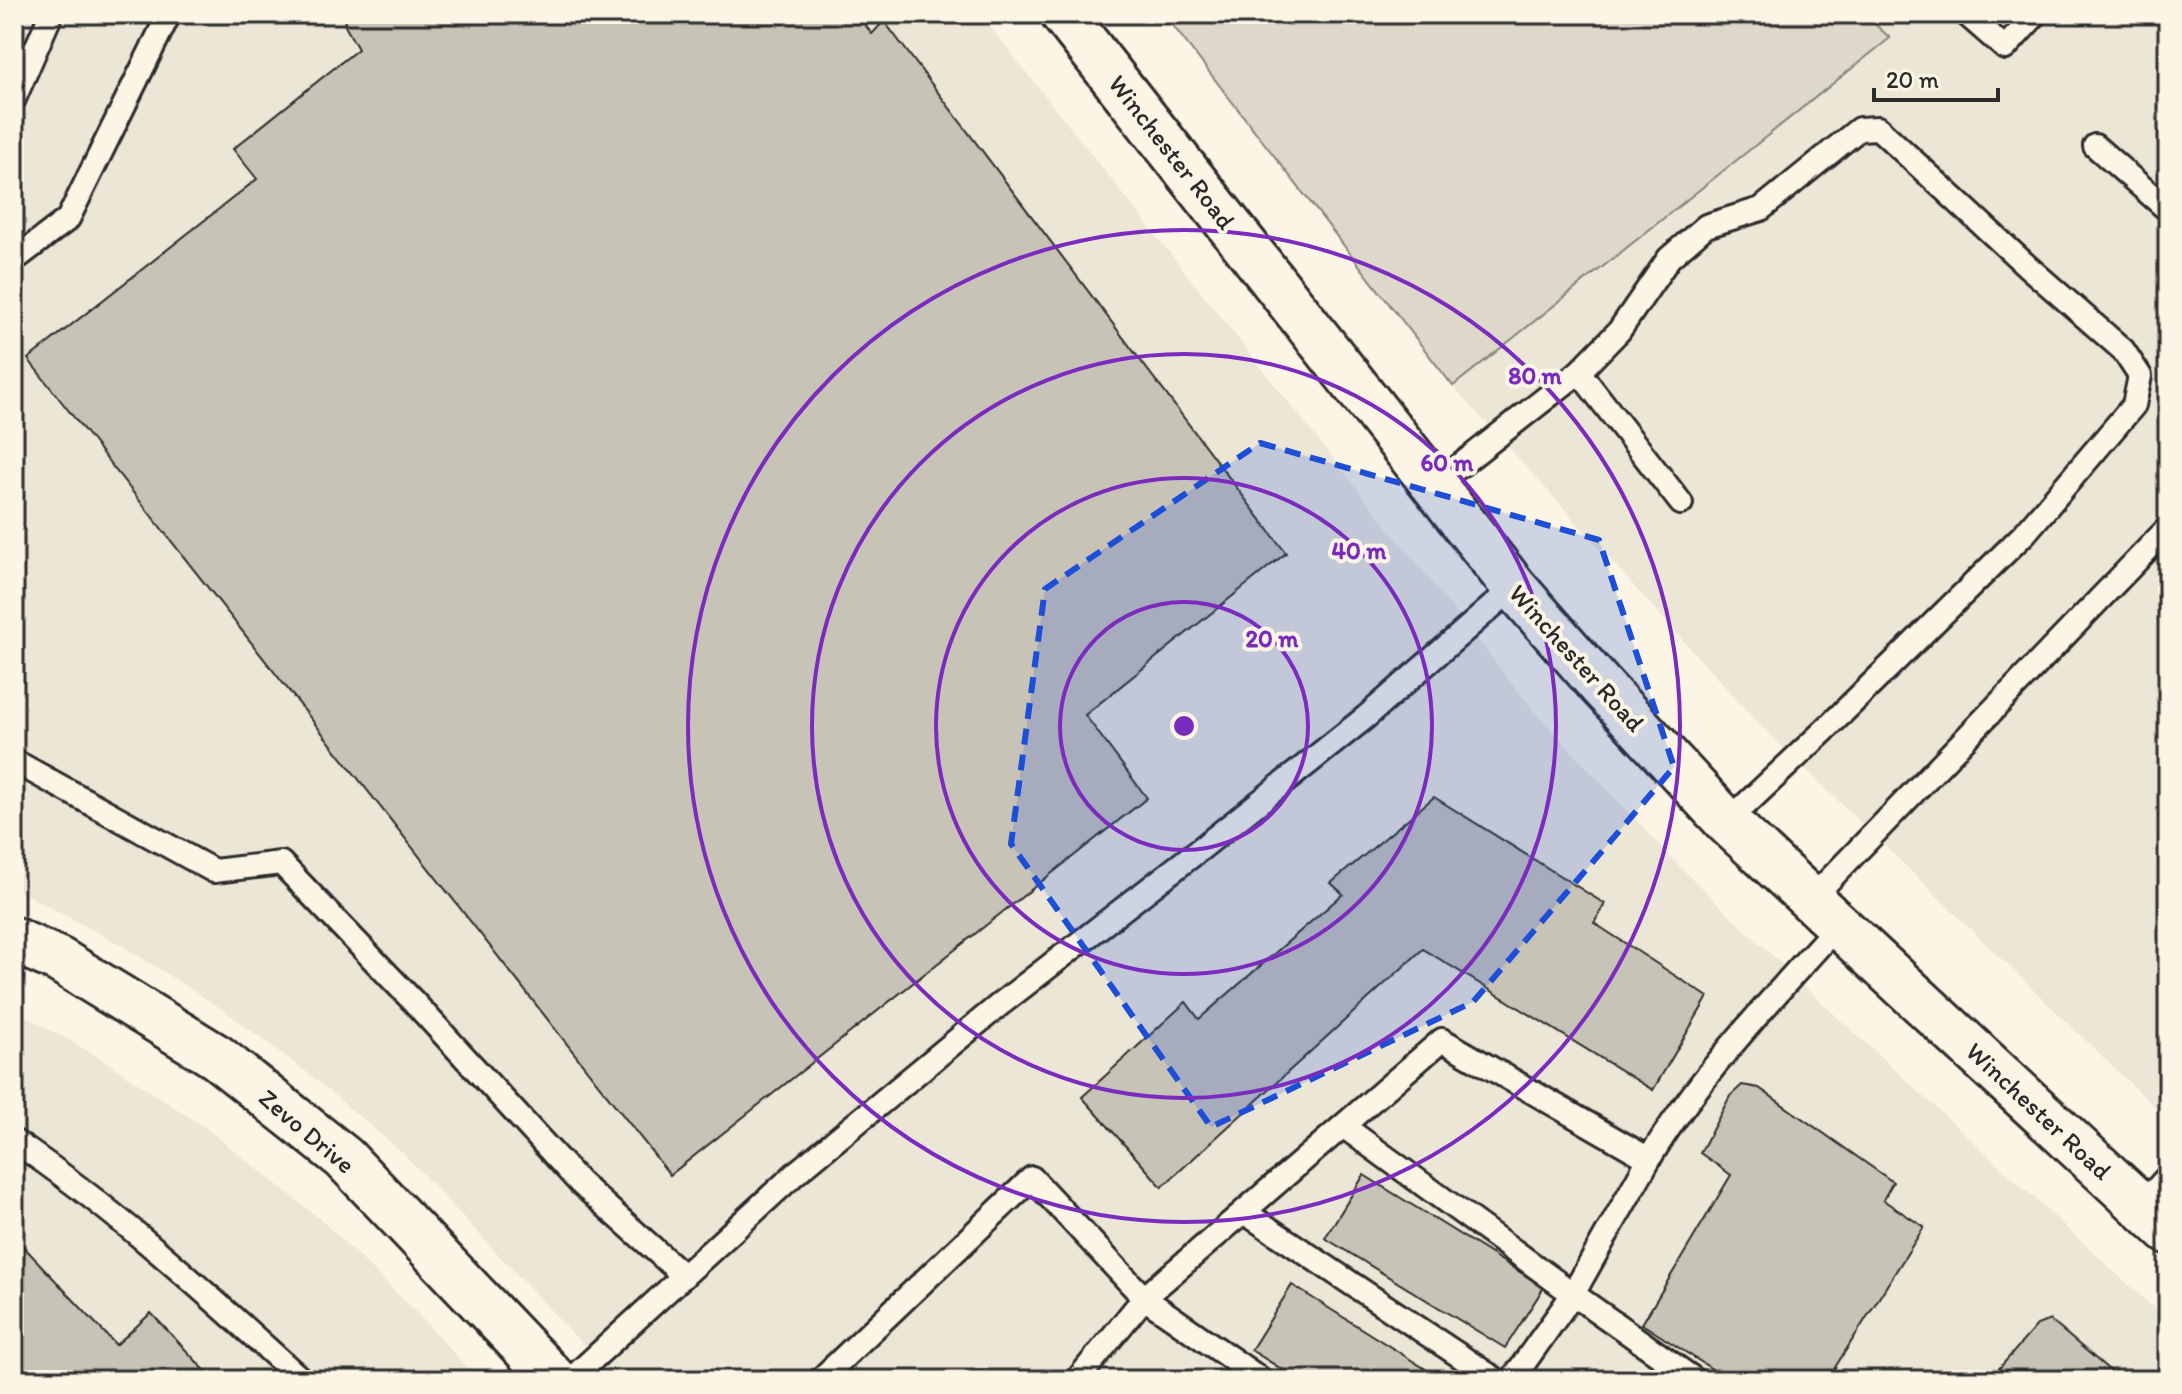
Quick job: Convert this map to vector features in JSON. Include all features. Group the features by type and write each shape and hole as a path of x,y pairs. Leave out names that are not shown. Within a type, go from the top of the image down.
{"street":[{"name":"Winchester Road","path":"1063,14 1514,587 1727,822 2159,1205"},
{"name":"Zevo Drive","path":"14,940 59,960 217,1057 344,1158 555,1380"}],"lane":[{"path":"14,99 51,14"},
{"path":"14,260 68,219 169,14"},
{"path":"1966,14 2005,48 2036,14"},
{"path":"1434,486 1579,372 1619,331 1669,258 1706,226 1761,209 1859,129 1878,128 2123,350 2140,376 2134,405 2025,533 1727,822"},
{"path":"2095,146 2168,210"},
{"path":"1579,372 1681,503"},
{"path":"1512,1380 1573,1294 1666,1130 1726,1052 1825,911 2168,528"},
{"path":"570,1380 807,1163 998,1006 1366,717 1514,587"},
{"path":"14,761 214,871 281,863 580,1183 684,1276"},
{"path":"1077,1380 1144,1298 1442,1040 1649,1159"},
{"path":"1343,1126 1695,1380"},
{"path":"14,1141 64,1174 169,1259 302,1380"},
{"path":"820,1380 1032,1178 1144,1298 1262,1380"},
{"path":"1244,1212 1496,1380"}],"highlighted area":[{"path":"1260,443 1599,540 1674,767 1473,1002 1211,1127 1011,844 1045,589"}],"shaded area":[{"path":"14,14 980,14 1533,710 1682,869 1821,1002 2168,1321 2168,1380 616,1380 402,1152 308,1073 222,1009 123,946 14,888"},
{"path":"1164,14 1864,14 1890,38 1453,386"},
{"path":"1863,14 2168,14 2168,1120 1755,720 1453,386 1889,39"},
{"path":"14,1010 97,1056 207,1129 319,1218 415,1311 478,1380 14,1380"}],"building":[{"path":"344,14 857,14 872,34 884,21 1286,553 1085,715 1147,798 670,1175 28,359 257,179 233,149 358,49 345,26"},
{"path":"1434,797 1605,904 1594,923 1708,997 1653,1090 1423,949 1162,1187 1082,1097 1186,1002 1199,1019 1343,894 1331,883"},
{"path":"1742,1085 1759,1088 1893,1182 1883,1200 1924,1227 1827,1380 1729,1380 1642,1324 1731,1175 1700,1153 1730,1096"},
{"path":"1364,1175 1544,1287 1505,1348 1325,1238"},
{"path":"23,1246 116,1345 151,1313 214,1380 14,1380 14,1255"},
{"path":"1292,1285 1443,1380 1299,1380 1251,1350"},
{"path":"2050,1320 2121,1380 1989,1380 2037,1325"}]}
